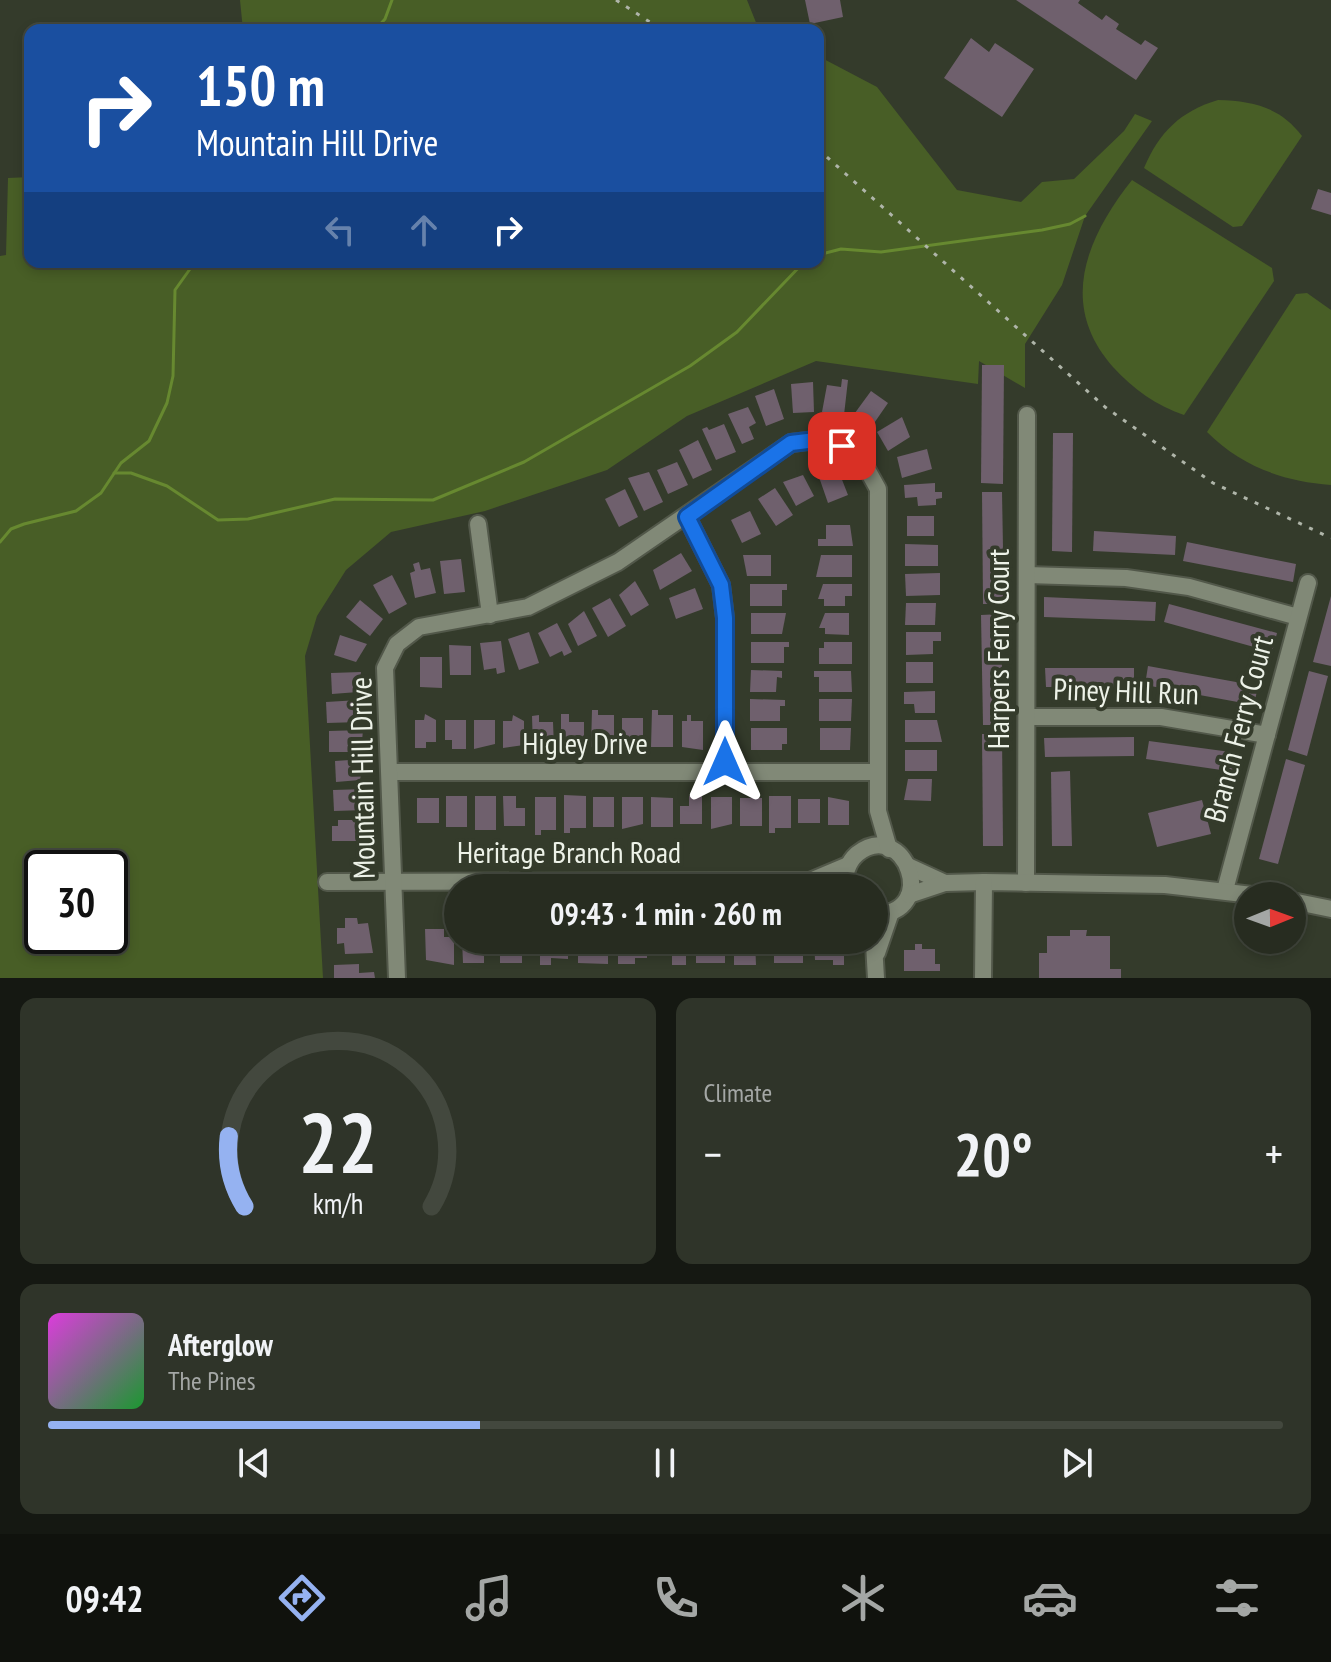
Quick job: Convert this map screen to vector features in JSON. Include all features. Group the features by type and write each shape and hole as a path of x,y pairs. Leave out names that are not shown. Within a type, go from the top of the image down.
{"street":[{"name":"Harpers Ferry Court","path":"1026,883 1029,717 1027,415"},
{"name":"Mountain Hill Drive","path":"397,978 385,668 397,644 419,627 528,607 577,584 687,517 791,443 816,440 842,446 863,462 878,489 878,811 889,849"},
{"path":"687,517 721,585 725,618 725,772"},
{"path":"478,524 490,615"},
{"path":"1027,575 1126,578 1189,587 1298,617"},
{"name":"Branch Ferry Court","path":"1225,890 1308,583"},
{"name":"Piney Hill Run","path":"1029,717 1161,717 1267,735"},
{"name":"Higley Drive","path":"390,772 877,772"},
{"name":"Mountain Hill Drive","path":"864,850 878,811"},
{"path":"847,874 848,865 864,850 889,849 908,866 945,883"},
{"name":"Heritage Branch Road","path":"827,874 848,865"},
{"path":"908,866 911,875 909,895"},
{"name":"Heritage Branch Road","path":"327,882 444,882"},
{"path":"983,978 984,882"},
{"path":"888,909 909,895 945,883 1165,885 1234,892"},
{"path":"1306,904 1331,909"},
{"path":"875,954 876,978"}],"green space":[{"path":"240,0 747,0 757,24 242,24"},
{"path":"824,59 877,87 957,190 1021,202 1042,182 1074,179 1124,131 1135,114 1152,121 1085,216 1062,285 1025,344 1025,388 979,361 978,384 816,361 687,416 607,470 485,511 391,532 346,570 317,616 305,656 323,978 0,978 0,256 6,255 8,178 24,177 24,268 824,268"},
{"path":"1218,100 1254,104 1275,112 1302,136 1242,226 1233,227 1144,168 1157,144 1173,125 1193,110"},
{"path":"1132,180 1272,268 1274,281 1184,415 1155,402 1121,375 1096,344 1086,320 1083,296 1091,248 1102,225"},
{"path":"1307,293 1331,310 1331,485 1296,480 1264,470 1234,454 1207,432 1296,294"}],"building":[{"path":"805,0 840,0 843,17 810,24"},
{"path":"1016,0 1080,0 1078,3 1102,20 1106,15 1119,24 1116,29 1141,45 1145,40 1158,48 1136,80"},
{"path":"971,38 989,52 995,43 1034,69 1002,117 944,78"},
{"path":"1318,189 1331,193 1331,215 1311,209"},
{"path":"982,365 1004,365 1003,484 981,483"},
{"path":"842,379 848,380 844,415 822,412 827,385 841,387"},
{"path":"813,382 814,412 793,413 791,384"},
{"path":"774,389 784,419 766,426 755,396"},
{"path":"871,391 888,403 870,429 852,417"},
{"path":"748,407 756,423 749,427 754,439 742,444 728,414"},
{"path":"902,417 910,437 888,451 877,432"},
{"path":"724,424 736,452 716,460 702,429 707,427 709,430"},
{"path":"1053,433 1073,433 1072,552 1052,551"},
{"path":"698,440 712,470 693,479 679,450"},
{"path":"927,449 932,469 902,478 897,457"},
{"path":"677,462 688,485 668,494 657,470"},
{"path":"649,472 663,502 644,511 628,478"},
{"path":"839,472 848,495 828,503 819,477"},
{"path":"803,475 814,496 796,506 783,482"},
{"path":"935,483 935,492 942,492 942,498 936,499 936,505 918,506 917,497 905,498 904,485"},
{"path":"775,488 793,515 776,526 758,499"},
{"path":"625,489 638,517 619,527 605,499"},
{"path":"982,492 1002,492 1004,604 983,604"},
{"path":"750,511 761,534 742,543 731,520"},
{"path":"907,516 934,516 934,536 907,536"},
{"path":"826,525 850,525 853,546 818,546 818,539 826,539"},
{"path":"1094,531 1176,536 1175,555 1093,551"},
{"path":"1187,542 1296,564 1293,582 1183,561"},
{"path":"905,544 938,545 938,566 905,566"},
{"path":"681,553 692,571 660,590 653,570"},
{"path":"743,555 771,555 771,576 747,576"},
{"path":"821,555 852,555 852,577 816,577"},
{"path":"461,559 465,592 444,594 440,561"},
{"path":"419,562 421,570 430,568 436,593 415,598 410,573 415,571 413,564"},
{"path":"940,573 940,595 906,596 905,574"},
{"path":"392,575 407,604 389,614 373,585"},
{"path":"635,581 649,605 631,616 619,595"},
{"path":"750,584 787,584 787,590 782,590 782,606 750,606"},
{"path":"823,584 852,584 852,596 845,596 845,606 824,606 824,599 818,599"},
{"path":"695,588 703,609 676,619 669,598"},
{"path":"1331,596 1331,666 1313,662"},
{"path":"1044,597 1156,602 1155,621 1044,617"},
{"path":"610,598 626,626 608,637 592,608"},
{"path":"360,600 383,619 370,636 346,617"},
{"path":"906,603 936,603 935,625 905,625"},
{"path":"1169,604 1277,633 1272,652 1164,622"},
{"path":"584,611 597,636 578,646 568,624"},
{"path":"751,613 786,613 782,634 751,634"},
{"path":"825,613 849,613 849,635 825,634 825,628 819,628"},
{"path":"1001,614 1003,725 983,725 981,615"},
{"path":"557,623 572,652 564,656 562,651 550,657 538,633"},
{"path":"529,632 539,663 519,670 508,639"},
{"path":"906,632 941,632 941,641 933,641 933,654 906,655"},
{"path":"340,635 367,644 356,662 334,655"},
{"path":"501,641 505,672 497,674 496,668 484,670 480,643"},
{"path":"751,642 789,642 789,647 784,647 784,663 751,663"},
{"path":"824,642 852,642 852,664 819,664 819,648 824,648"},
{"path":"449,645 471,646 471,675 450,675"},
{"path":"420,657 442,657 442,688 420,687"},
{"path":"906,662 933,662 933,683 906,683"},
{"path":"1148,666 1258,686 1254,705 1145,685"},
{"path":"1045,668 1134,668 1134,687 1046,687"},
{"path":"751,670 782,671 782,678 777,677 776,692 750,692"},
{"path":"814,671 851,671 852,692 819,692 819,677 814,677"},
{"path":"1309,671 1328,676 1307,756 1288,750"},
{"path":"361,672 358,692 332,694 331,673"},
{"path":"935,691 935,713 915,713 914,704 904,704 904,692"},
{"path":"750,699 785,700 785,706 780,706 780,721 750,721"},
{"path":"819,699 852,699 851,721 819,721"},
{"path":"359,700 360,722 327,723 326,702"},
{"path":"592,710 598,710 598,715 614,715 614,747 591,747"},
{"path":"652,710 658,710 658,715 673,715 673,747 651,747"},
{"path":"425,714 436,720 436,742 426,742 426,748 415,748 415,720 424,720"},
{"path":"561,714 569,714 569,722 584,722 584,747 561,747"},
{"path":"513,715 524,721 524,745 503,748 503,721 512,721"},
{"path":"539,715 539,722 553,722 554,748 533,749 532,716"},
{"path":"687,715 691,715 691,721 703,721 703,750 682,747 682,721 687,721"},
{"path":"622,718 643,718 643,747 622,750"},
{"path":"445,720 466,720 466,749 452,749 452,740 445,740"},
{"path":"474,720 495,720 495,744 474,749"},
{"path":"905,720 937,720 942,742 905,742"},
{"path":"751,728 787,728 787,744 782,744 782,750 751,750"},
{"path":"820,728 851,728 850,750 820,750"},
{"path":"363,730 361,752 329,752 329,731"},
{"path":"982,734 1002,734 1003,846 983,846"},
{"path":"1134,737 1134,756 1045,757 1044,738"},
{"path":"1149,741 1238,753 1235,772 1146,759"},
{"path":"905,750 937,750 937,771 905,771"},
{"path":"364,759 360,780 336,782 335,761"},
{"path":"1286,759 1305,765 1278,864 1259,859"},
{"path":"1070,771 1072,846 1052,846 1051,772"},
{"path":"908,779 932,779 931,801 904,800"},
{"path":"365,789 366,810 334,811 333,790"},
{"path":"564,795 586,796 586,828 570,828 570,833 564,833"},
{"path":"446,796 467,796 467,827 446,827"},
{"path":"475,796 496,796 496,830 475,830"},
{"path":"503,796 516,796 516,808 525,808 525,826 504,826"},
{"path":"689,796 702,796 702,824 680,824 680,806 689,806"},
{"path":"769,796 791,796 791,828 775,828 775,833 769,833"},
{"path":"535,797 556,797 556,830 541,830 541,835 535,835"},
{"path":"593,797 614,797 614,827 593,827"},
{"path":"622,797 643,797 643,824 622,829"},
{"path":"651,797 673,798 673,827 651,827"},
{"path":"711,797 732,797 732,824 711,829"},
{"path":"828,797 849,801 849,825 828,825"},
{"path":"417,798 439,798 439,823 417,823"},
{"path":"740,798 762,798 762,826 740,826"},
{"path":"798,799 820,799 820,823 798,823"},
{"path":"1202,800 1211,834 1157,847 1148,813"},
{"path":"338,820 365,820 365,841 332,841 332,826 338,826"},
{"path":"345,918 357,918 358,924 368,923 373,953 345,954 344,943 337,944 337,928 345,928"},
{"path":"425,929 444,929 444,954 454,954 454,965 426,960"},
{"path":"1070,930 1087,930 1086,936 1110,936 1110,969 1121,969 1121,978 1039,978 1039,953 1047,953 1047,936 1070,936"},
{"path":"915,944 922,944 922,949 935,949 935,964 940,964 940,971 904,971 904,950 915,950"},
{"path":"463,954 484,954 484,963 463,963"},
{"path":"500,954 522,954 522,963 500,963"},
{"path":"540,954 568,954 568,959 551,958 551,965 540,965"},
{"path":"578,954 608,954 608,964 578,963"},
{"path":"618,954 647,954 647,958 635,958 635,964 618,964"},
{"path":"672,954 686,954 686,965 672,965"},
{"path":"696,954 725,954 725,963 696,963"},
{"path":"734,954 756,954 756,965 734,965"},
{"path":"774,954 803,954 803,963 774,963"},
{"path":"815,954 844,954 844,965 833,965 833,960 815,960"},
{"path":"359,964 359,973 374,972 375,978 334,978 334,965"}],"waterway":[{"path":"380,24 392,0"},
{"path":"824,253 841,249 881,252 1042,230 1070,224 1085,216"},
{"path":"0,542 11,529 76,511 101,493 121,463 149,441 167,403 173,376 175,290 191,268"},
{"path":"114,473 131,473 167,486 218,520 248,519 335,499 433,500 524,462 690,366 737,332 798,268"}],"railway":[{"path":"616,0 653,24"},
{"path":"824,154 1105,407 1213,483 1331,538"}],"route":[{"path":"725,762 725,618 721,585 708,553 687,517 791,443 816,440 842,446"}]}
